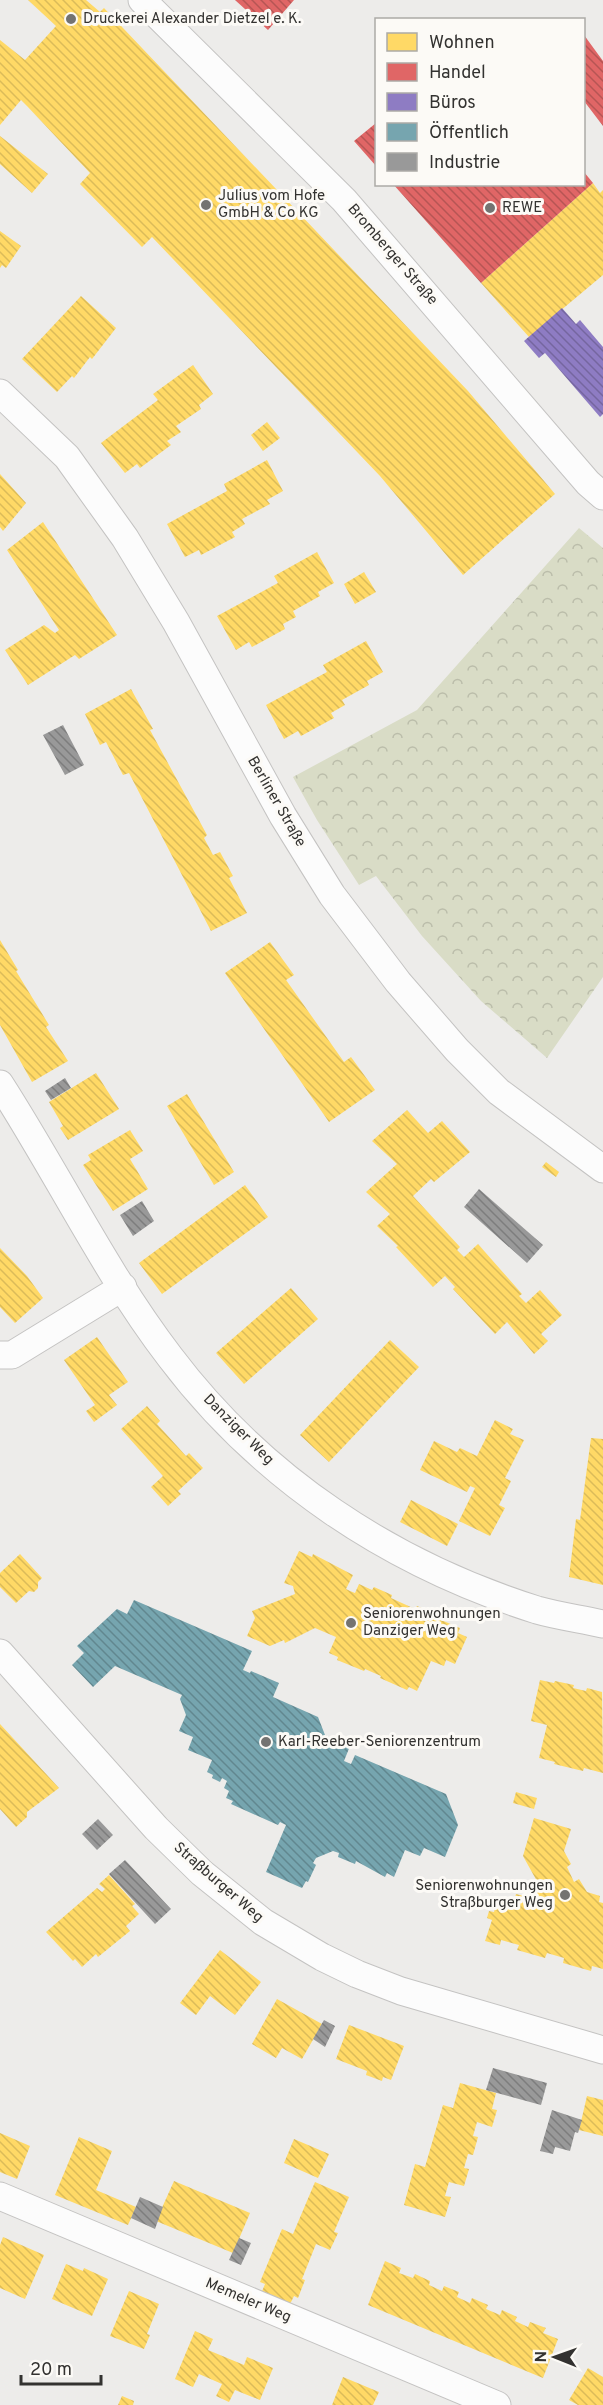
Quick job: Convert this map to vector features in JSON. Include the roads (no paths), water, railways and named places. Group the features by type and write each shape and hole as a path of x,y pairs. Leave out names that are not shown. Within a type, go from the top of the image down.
{"street":[{"name":"Bromberger Straße","path":"142,0 344,200 588,483 603,496"},
{"name":"Berliner Straße","path":"0,393 67,457 125,538 176,622 278,806 326,885 398,982 457,1050 499,1092 603,1169"},
{"name":"Danziger Weg","path":"0,1084 123,1287 170,1357 246,1443 310,1498 381,1544 447,1577 539,1611 603,1624"},
{"path":"0,1355 12,1355 123,1287"},
{"name":"Straßburger Weg","path":"0,1653 156,1828 202,1873 263,1922 322,1957 401,1991 603,2050"},
{"name":"Memeler Weg","path":"0,2196 497,2405"}],"place":[{"name":"Druckerei Alexander Dietzel e. K.","path":"71,19"},
{"name":"Julius vom Hofe GmbH & Co KG","path":"206,205"},
{"name":"REWE","path":"490,208"},
{"name":"Seniorenwohnungen Danziger Weg","path":"351,1623"},
{"name":"Karl-Reeber-Seniorenzentrum","path":"266,1742"},
{"name":"Seniorenwohnungen Straßburger Weg","path":"565,1895"}]}
